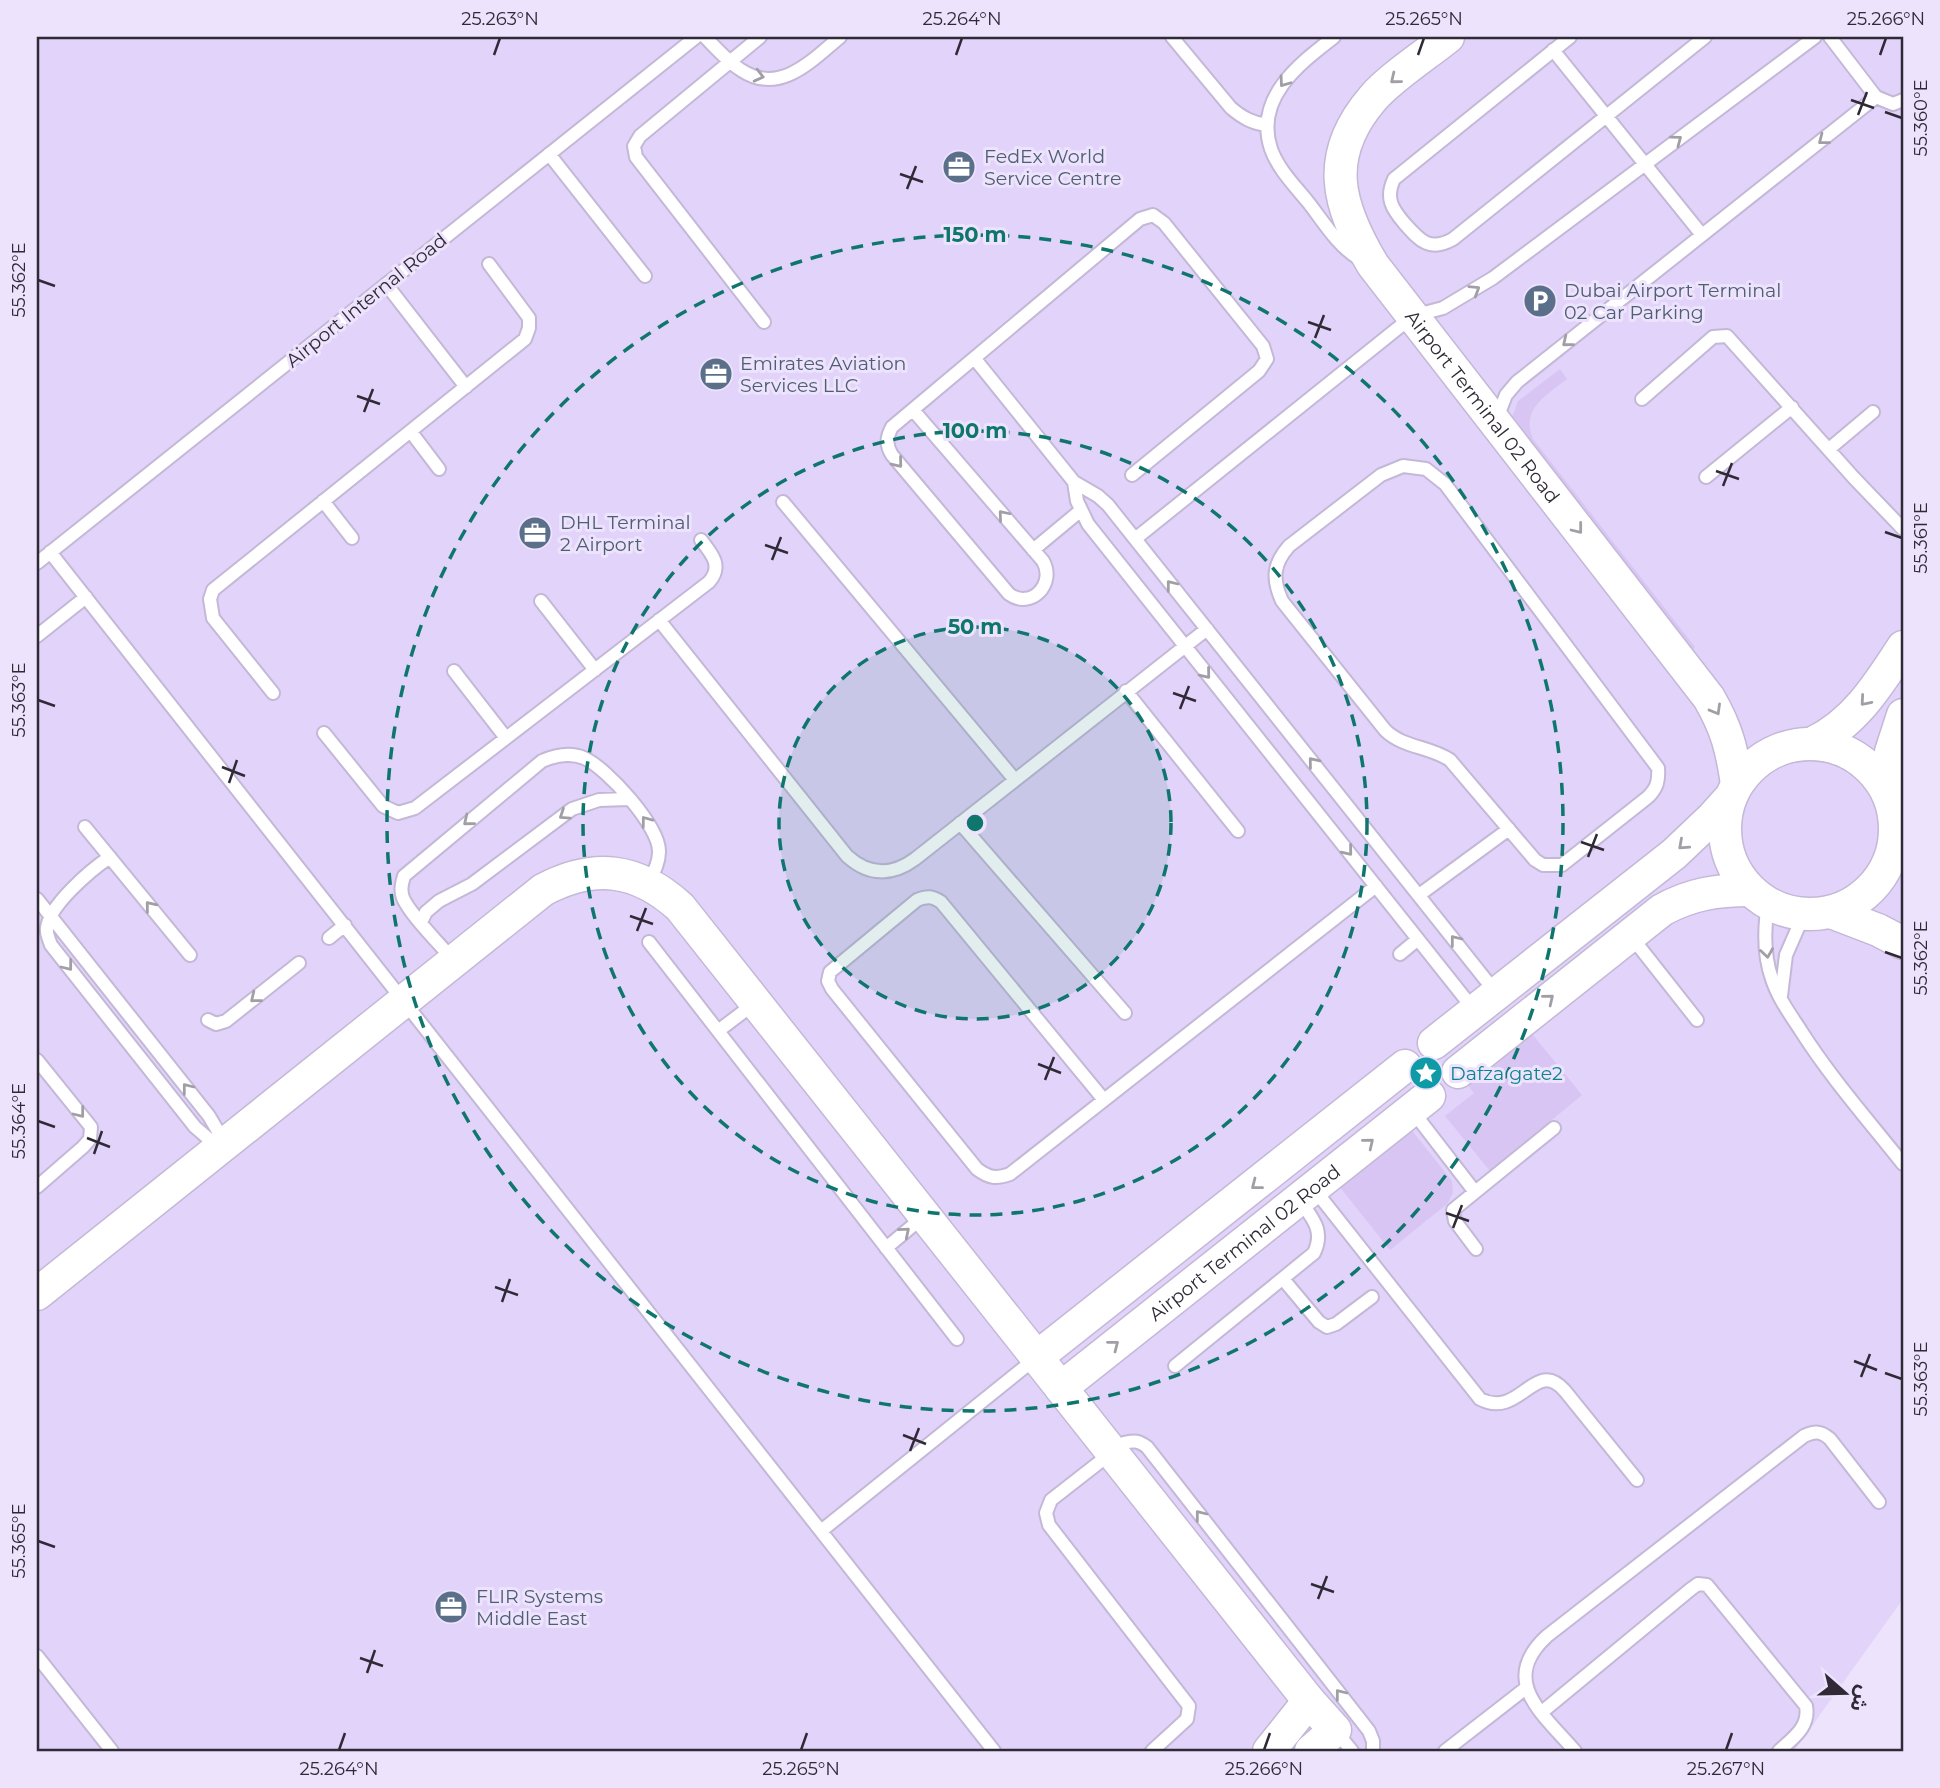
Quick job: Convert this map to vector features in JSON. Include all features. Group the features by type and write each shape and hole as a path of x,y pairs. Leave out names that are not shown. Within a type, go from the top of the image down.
{"street":[{"name":"Airport Terminal 02 Road","path":"1448,37 1375,96 1355,122 1344,149 1340,180 1343,204 1355,235 1373,265 1709,698 1732,747 1734,790"},
{"path":"1813,743 1828,736 1861,706 1878,686 1903,647"},
{"path":"1889,796 1891,752 1903,715"},
{"path":"1434,1043 1674,854 1734,790 1748,770 1777,749 1795,744 1829,744 1859,758 1872,768 1889,796 1895,815 1898,855 1875,884 1855,901 1818,913"},
{"path":"1734,790 1725,825 1728,853 1737,873 1759,897"},
{"path":"37,1294 543,890 576,876 611,873 648,883 665,893 680,907 1309,1701 1343,1740 1311,1751"},
{"path":"1458,1072 1629,934 1681,900 1701,893 1722,890 1759,897 1791,912 1818,913 1878,930 1903,943"},
{"path":"1486,1003 1509,1032"},
{"name":"Airport Terminal 02 Road","path":"1037,1357 1405,1066"},
{"name":"Airport Terminal 02 Road","path":"1061,1388 1420,1103"},
{"path":"1289,1158 1306,1194"},
{"path":"1269,1751 1309,1701"}],"lane":[{"name":"Airport Internal Road","path":"37,563 696,37"},
{"path":"705,37 740,70 764,79 787,77 797,72 840,37"},
{"path":"760,37 640,136 634,152 764,321"},
{"path":"1172,37 1231,108 1242,118 1267,125"},
{"path":"1334,37 1286,78 1272,100 1267,125 1271,150 1284,172 1341,244 1350,253 1373,265"},
{"path":"1570,37 1401,171 1390,188 1392,208 1424,243 1444,244 1705,37"},
{"path":"1135,539 1413,316 1443,308 1469,295 1815,37"},
{"path":"1830,37 1876,97 1893,104 1903,100"},
{"path":"1553,50 1702,235"},
{"path":"1496,423 1506,395 1517,382 1876,97"},
{"path":"549,154 645,276"},
{"path":"914,410 1046,567 1047,581 1032,598 1018,599 1009,594 892,456 888,448 889,433 892,427 1140,219 1146,216 1159,217 1263,346 1267,359 1259,371 1132,475"},
{"path":"273,692 213,618 210,599 219,583 525,339 529,318 489,264"},
{"path":"386,284 466,387"},
{"path":"1642,399 1713,337 1722,335 1732,339 1903,529"},
{"path":"975,359 1074,482 1098,496 1135,539 1419,895 1486,1003"},
{"path":"1706,477 1792,407"},
{"path":"1829,449 1873,412"},
{"path":"411,432 439,469"},
{"path":"1415,466 1426,469 1445,484 1658,768 1656,789 1562,865 1543,865 1535,860 1509,829 1450,760 1434,750 1400,742 1385,730 1282,601 1275,587 1274,572 1279,557 1289,546 1392,468 1415,466"},
{"path":"1074,482 1080,510 1088,524 1184,646 1418,939 1486,1003"},
{"path":"323,501 352,538"},
{"path":"783,502 1015,780"},
{"path":"1033,550 1080,510"},
{"path":"324,733 383,806 398,813 415,808 714,576 716,563 701,540"},
{"path":"50,552 994,1751"},
{"path":"37,636 86,597"},
{"path":"541,601 594,670"},
{"path":"659,620 848,856 857,865 880,872 905,867 1207,629"},
{"path":"454,671 506,738"},
{"path":"1126,691 1238,831"},
{"path":"454,961 402,896 404,876 542,761 562,755 584,758 611,779 651,826 657,838 657,865 648,883"},
{"path":"421,922 426,912 439,901 472,884 572,809 598,800 628,799"},
{"path":"960,823 1125,1013"},
{"path":"85,827 190,955"},
{"path":"1419,895 1509,829"},
{"path":"110,857 75,886 51,917 47,927 51,944 195,1127 209,1140 222,1146"},
{"path":"1104,1100 941,902 934,897 918,900 830,972 828,981 832,989 977,1169 987,1177 999,1178 1010,1174 1376,886"},
{"path":"1759,897 1771,977 1781,1000 1816,1055 1903,1164"},
{"path":"37,899 209,1116 219,1133 222,1146"},
{"path":"1781,1000 1786,955 1793,934 1818,913"},
{"path":"329,938 345,925"},
{"path":"1629,934 1697,1020"},
{"path":"1400,954 1418,939"},
{"path":"649,942 957,1339"},
{"path":"208,1020 216,1024 226,1021 299,962"},
{"path":"718,1031 755,1003"},
{"path":"37,1060 91,1128 90,1139 83,1147 37,1187"},
{"path":"1420,1103 1475,1192"},
{"path":"1476,1249 1453,1216 1453,1210 1554,1128"},
{"path":"1175,1366 1314,1252 1319,1242 1318,1231 1306,1194"},
{"path":"1306,1194 1480,1399 1488,1403 1503,1404 1539,1381 1553,1382 1565,1391 1637,1480"},
{"path":"886,1248 924,1216"},
{"path":"1283,1279 1319,1322 1327,1326 1336,1324 1372,1297"},
{"path":"821,1531 1037,1357"},
{"path":"1575,1751 1532,1701 1525,1688 1525,1668 1532,1649 1547,1636 1804,1436 1813,1432 1822,1433 1829,1439 1879,1502"},
{"path":"1152,1751 1187,1719 1189,1706 1046,1519 1047,1506 1051,1500 1124,1443 1132,1441 1147,1447 1369,1731 1373,1751"},
{"path":"1542,1712 1698,1584 1707,1586 1806,1706 1808,1715 1805,1723 1779,1751"},
{"path":"37,1656 113,1751"},
{"path":"1445,1751 1525,1688"}],"shaded area":[{"path":"37,37 1903,37 1903,1599 1794,1751 37,1751"},
{"path":"1560,369 1567,379 1544,397 1533,411 1530,428 1533,439 1695,647 1686,656 1511,420 1518,401"},
{"path":"1529,1030 1582,1095 1490,1171 1445,1116 1474,1093 1466,1083"},
{"path":"1406,1123 1452,1181 1453,1193 1447,1204 1390,1250 1339,1186"}],"place":[{"name":"FedEx World Service Centre","path":"959,167"},
{"name":"Dubai Airport Terminal 02 Car Parking","path":"1540,301"},
{"name":"Emirates Aviation Services LLC","path":"716,374"},
{"name":"DHL Terminal 2 Airport","path":"535,533"},
{"name":"Dafza gate2","path":"1426,1073"},
{"name":"FLIR Systems Middle East","path":"451,1607"}]}
